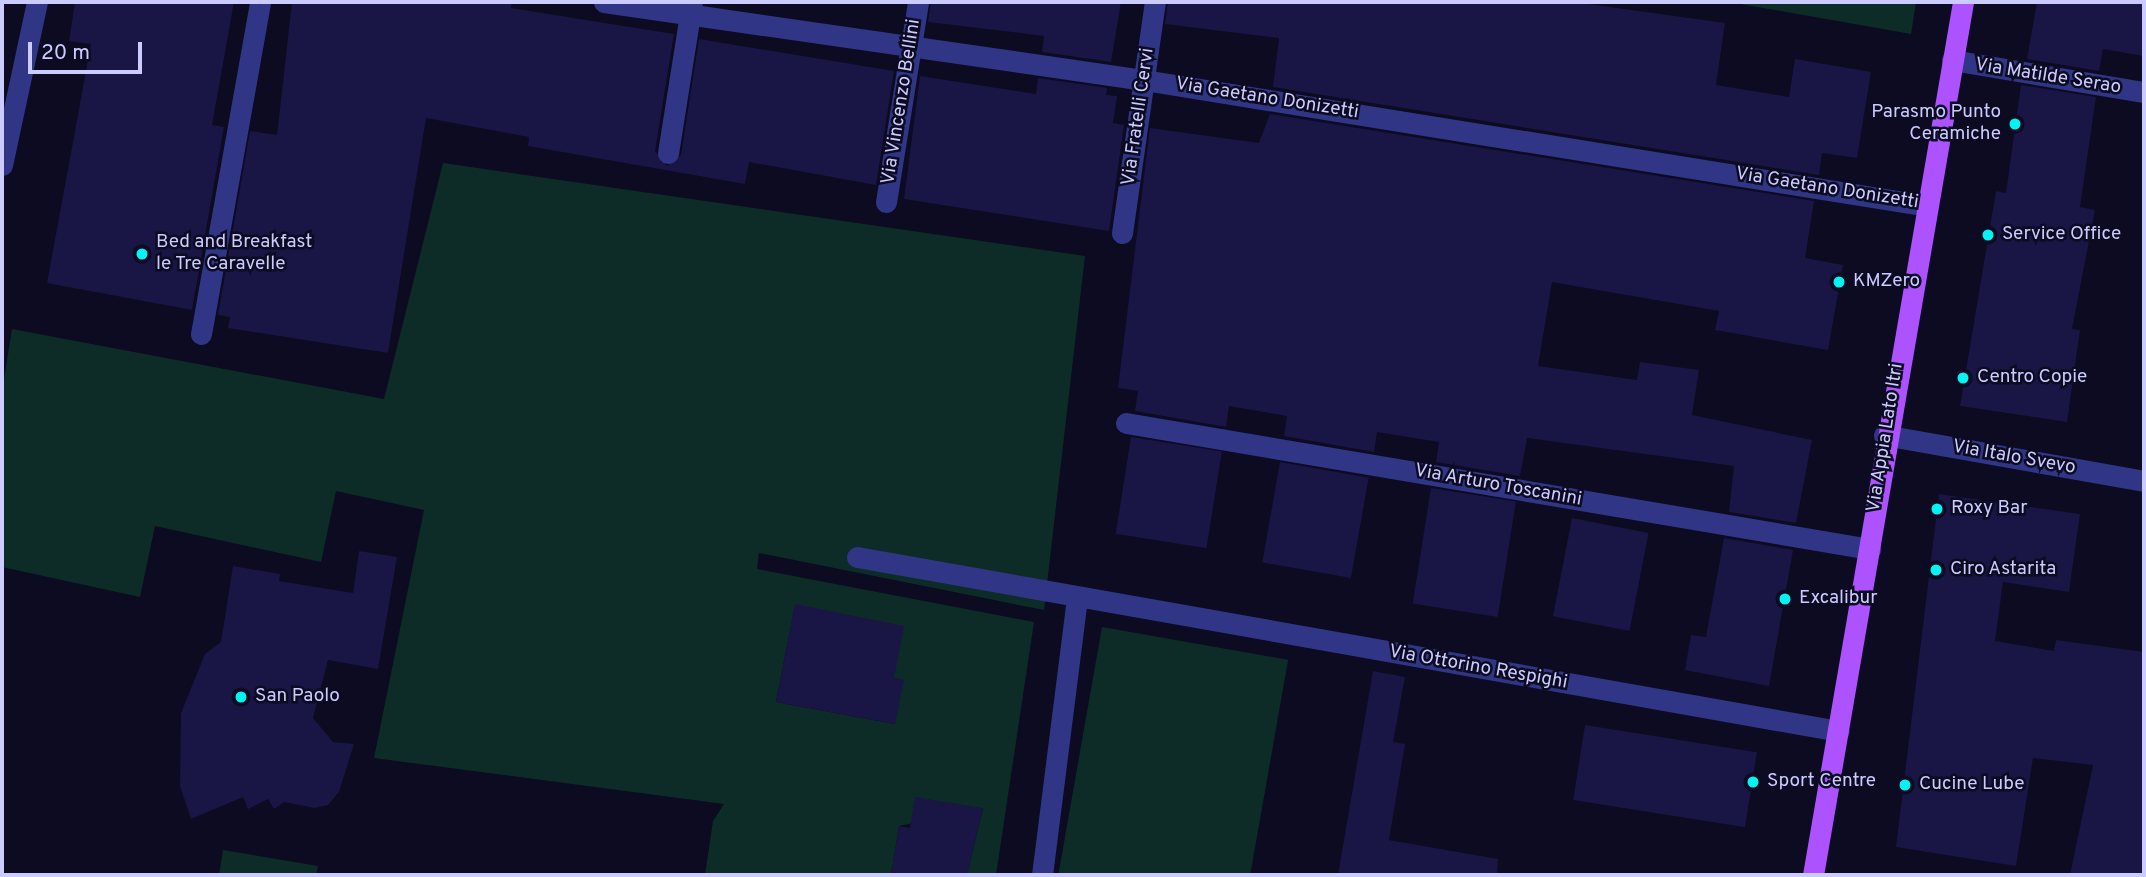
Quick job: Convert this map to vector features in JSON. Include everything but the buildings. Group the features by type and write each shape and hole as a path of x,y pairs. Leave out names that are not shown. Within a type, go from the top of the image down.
{"main road":[{"name":"Via Appia Lato Itri","path":"1813,875 1870,549 1884,435 1928,206 1963,2"}],"street":[{"path":"2,165 37,2"},
{"path":"201,334 260,2"},
{"name":"Via Gaetano Donizetti","path":"604,2 691,10 911,49 1144,80 1928,206"},
{"name":"Via Vincenzo Bellini","path":"886,202 918,2"},
{"name":"Via Fratelli Cervi","path":"1122,233 1155,2"},
{"path":"668,153 691,10"},
{"name":"Via Matilde Serao","path":"1952,60 2144,92"},
{"name":"Via Arturo Toscanini","path":"1126,423 1870,549"},
{"name":"Via Italo Svevo","path":"1884,435 2144,481"},
{"name":"Via Ottorino Respighi","path":"857,556 1077,598 1839,731"},
{"path":"1042,875 1077,598"}],"green space":[{"path":"1729,2 1916,2 1911,34"},
{"path":"443,163 1085,256 1044,610 759,553 757,569 1034,622 996,875 967,875 983,808 899,826 891,875 705,875 713,821 724,804 374,758 424,510 336,491 321,562 155,526 140,597 2,567 2,392 12,329 384,399","holes":["795,605 894,678 895,724 776,702"]},
{"path":"1102,627 1288,660 1250,875 1059,873"},
{"path":"223,850 318,866 316,875 219,875"}],"place":[{"name":"Parasmo Punto Ceramiche","path":"2015,124"},
{"name":"Service Office","path":"1988,235"},
{"name":"Bed and Breakfast le Tre Caravelle","path":"142,254"},
{"name":"KMZero","path":"1839,282"},
{"name":"Centro Copie","path":"1963,378"},
{"name":"Roxy Bar","path":"1937,509"},
{"name":"Ciro Astarita","path":"1936,570"},
{"name":"Excalibur","path":"1785,599"},
{"name":"San Paolo","path":"241,697"},
{"name":"Sport Centre","path":"1753,782"},
{"name":"Cucine Lube","path":"1905,785"}]}
